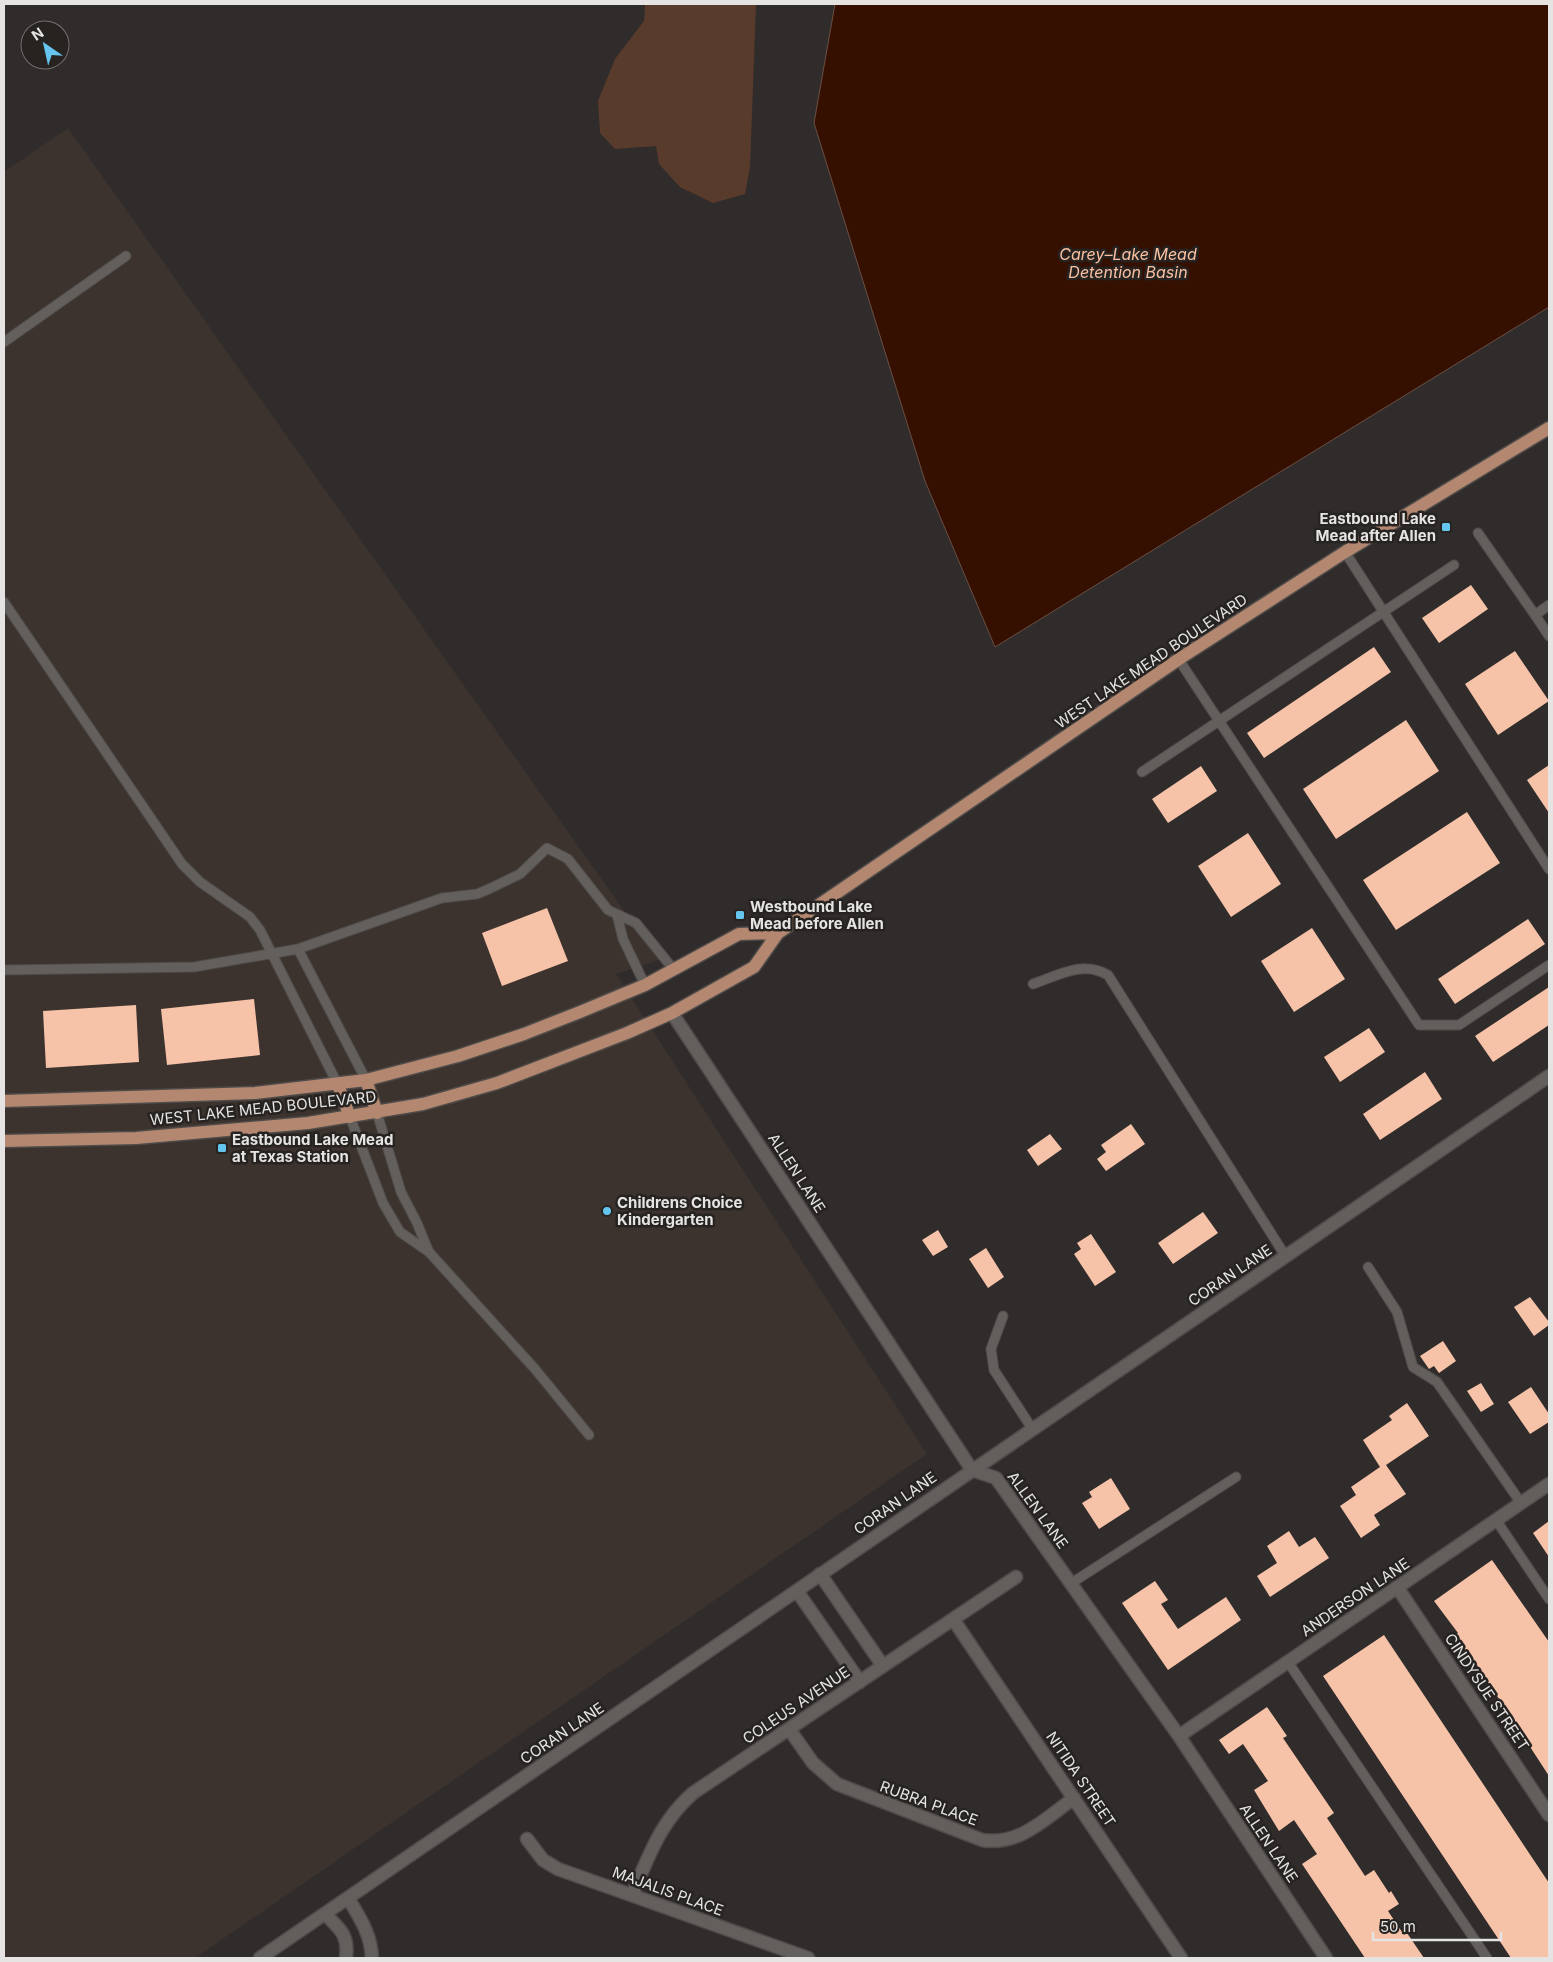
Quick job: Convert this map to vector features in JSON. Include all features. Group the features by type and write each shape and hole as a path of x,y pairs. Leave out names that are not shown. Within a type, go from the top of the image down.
{"main road":[{"name":"WEST LAKE MEAD BOULEVARD","path":"4,1140 136,1138 308,1123 377,1113 422,1104 498,1083 627,1034 672,1013 754,967 778,933 1179,660 1344,552 1549,428"},
{"name":"WEST LAKE MEAD BOULEVARD","path":"4,1101 255,1093 338,1085 366,1080 458,1056 524,1034 645,985 739,934 778,933"},
{"path":"366,1080 377,1113"},
{"path":"338,1085 350,1117"}],"street":[{"name":"ALLEN LANE","path":"672,1013 972,1470 996,1478 1179,1736 1326,1958"},
{"name":"CORAN LANE","path":"260,1958 1549,1076"},
{"name":"ANDERSON LANE","path":"1179,1736 1549,1484"},
{"path":"820,1574 883,1666"},
{"name":"COLEUS AVENUE","path":"632,1895 660,1831 680,1804 693,1793 1016,1576"},
{"name":"CINDYSUE STREET","path":"1398,1587 1549,1815"},
{"path":"797,1590 860,1682"},
{"name":"NITIDA STREET","path":"953,1619 1181,1958"},
{"name":"RUBRA PLACE","path":"789,1729 813,1763 837,1784 982,1840 1004,1842 1019,1837 1074,1798"},
{"name":"MAJALIS PLACE","path":"527,1839 544,1860 558,1869 808,1958"},
{"path":"348,1898 365,1926 372,1943 372,1958"},
{"path":"325,1914 342,1931 348,1945 346,1958"}],"lane":[{"path":"4,342 126,256"},
{"path":"1478,533 1549,636"},
{"path":"1344,552 1549,869"},
{"path":"1142,772 1454,565"},
{"path":"4,602 182,864 200,882 250,917 272,952 338,1085"},
{"path":"1534,615 1549,605"},
{"path":"1179,660 1419,1025 1459,1025 1549,965"},
{"path":"4,970 194,967 298,949 442,898 477,894 520,874 547,848 568,859 608,910 636,923 674,970"},
{"path":"617,915 623,938 645,985"},
{"path":"298,949 366,1080"},
{"path":"1033,984 1080,968 1096,968 1108,975 1286,1256"},
{"path":"377,1113 401,1192 418,1223 429,1252"},
{"path":"350,1117 383,1203 400,1232 429,1252 535,1369 589,1434"},
{"path":"1368,1268 1397,1312 1413,1367 1437,1382 1521,1503"},
{"path":"1003,1316 991,1349 994,1370 1033,1430"},
{"path":"1070,1584 1236,1477"},
{"path":"1496,1520 1549,1599"},
{"path":"1288,1662 1487,1958"}],"shaded area":[{"path":"645,4 756,4 750,167 745,194 713,203 680,187 659,164 656,146 615,149 600,133 598,101 615,59 644,21"},
{"path":"68,128 659,960 616,974 927,1454 195,1958 4,1958 4,172"}],"water":[{"name":"Carey–Lake Mead Detention Basin","path":"835,4 1549,4 1549,307 995,647 925,481 814,123"}],"building":[{"path":"1471,585 1488,609 1439,643 1422,618"},
{"path":"1374,647 1391,672 1264,758 1247,733"},
{"path":"1515,651 1549,701 1498,735 1465,684"},
{"path":"1406,720 1439,771 1336,839 1303,789"},
{"path":"1549,765 1549,813 1527,780"},
{"path":"1201,766 1217,791 1168,823 1152,799"},
{"path":"1467,812 1500,863 1396,930 1363,880"},
{"path":"1248,833 1281,884 1231,917 1198,866"},
{"path":"547,908 568,961 502,986 482,933"},
{"path":"1528,919 1545,944 1455,1004 1438,979"},
{"path":"1312,928 1345,979 1294,1012 1261,961"},
{"path":"1549,987 1549,1025 1493,1062 1475,1036"},
{"path":"254,999 260,1055 167,1065 161,1009"},
{"path":"136,1005 139,1062 46,1068 43,1011"},
{"path":"1369,1028 1385,1052 1340,1082 1324,1057"},
{"path":"1425,1072 1442,1099 1380,1140 1363,1114"},
{"path":"1131,1124 1145,1144 1106,1171 1097,1159 1106,1152 1101,1145"},
{"path":"1050,1134 1062,1149 1038,1166 1027,1150"},
{"path":"1203,1212 1218,1233 1173,1264 1158,1243"},
{"path":"938,1230 948,1247 933,1256 922,1240"},
{"path":"1091,1234 1116,1272 1095,1286 1074,1254 1081,1249 1077,1243"},
{"path":"986,1248 1004,1277 988,1288 969,1259"},
{"path":"1530,1297 1549,1322 1549,1325 1534,1336 1514,1307"},
{"path":"1443,1341 1456,1361 1439,1373 1434,1366 1429,1369 1420,1356"},
{"path":"1481,1383 1494,1404 1481,1412 1467,1391"},
{"path":"1531,1387 1549,1414 1549,1422 1530,1434 1508,1402"},
{"path":"1407,1403 1429,1436 1386,1465 1406,1494 1374,1515 1380,1525 1361,1538 1340,1506 1356,1495 1351,1487 1380,1467 1363,1440 1392,1420 1389,1416"},
{"path":"1111,1478 1130,1509 1099,1529 1082,1503 1092,1497 1089,1492"},
{"path":"1549,1521 1549,1557 1533,1533"},
{"path":"1289,1531 1299,1547 1315,1537 1329,1558 1270,1597 1257,1576 1277,1563 1267,1546"},
{"path":"1492,1560 1549,1642 1549,1776 1475,1662 1473,1663 1455,1635 1458,1633 1434,1601"},
{"path":"1155,1581 1168,1600 1161,1604 1178,1629 1226,1597 1241,1620 1168,1670 1122,1603"},
{"path":"1384,1635 1549,1883 1549,1958 1511,1958 1323,1676"},
{"path":"1267,1707 1287,1736 1283,1738 1334,1813 1327,1818 1365,1876 1374,1870 1389,1893 1391,1891 1399,1904 1388,1911 1404,1935 1407,1933 1424,1958 1365,1958 1302,1864 1317,1854 1294,1820 1279,1831 1254,1790 1268,1781 1243,1744 1229,1754 1219,1740"}],"place":[{"name":"Eastbound Lake Mead after Allen","path":"1446,527"},
{"name":"Westbound Lake Mead before Allen","path":"740,915"},
{"name":"Eastbound Lake Mead at Texas Station","path":"222,1148"},
{"name":"Childrens Choice Kindergarten","path":"607,1211"}]}
